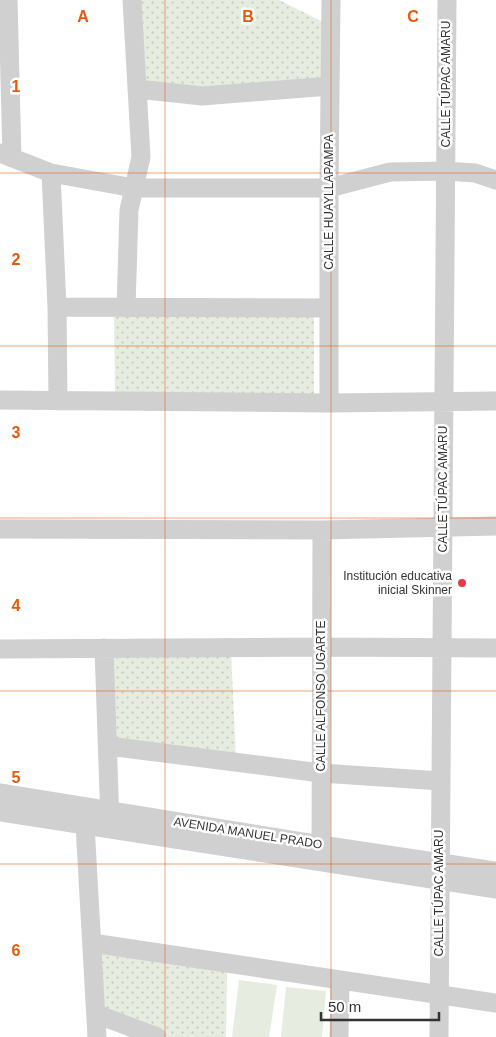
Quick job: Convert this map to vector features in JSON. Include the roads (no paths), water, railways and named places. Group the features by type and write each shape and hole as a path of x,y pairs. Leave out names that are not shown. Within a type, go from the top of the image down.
{"street":[{"path":"8,0 6,156 51,173 134,188 329,188 390,172 446,171 475,173 496,180"},
{"path":"126,308 129,210 141,157 132,0"},
{"name":"CALLE HUAYLLAPAMPA","path":"329,404 331,0"},
{"name":"CALLE TÚPAC AMARU","path":"438,1037 447,0"},
{"path":"137,89 202,96 330,86"},
{"path":"51,173 57,307 58,401"},
{"path":"57,307 329,308"},
{"path":"0,400 329,404 496,401"},
{"path":"0,529 322,530 496,526"},
{"name":"CALLE ALFONSO UGARTE","path":"321,853 322,530"},
{"path":"104,648 110,820"},
{"path":"0,649 496,648"},
{"path":"108,746 321,773 441,781"},
{"name":"AVENIDA MANUEL PRADO","path":"0,793 110,820 440,872 496,889"},
{"name":"AVENIDA MANUEL PRADO","path":"0,812 85,825 110,820"},
{"path":"85,825 97,1037"},
{"name":"AVENIDA MANUEL PRADO","path":"440,872 496,871"},
{"path":"92,944 496,1003"},
{"path":"338,1037 340,980"},
{"path":"96,1014 157,1037"}],"place":[{"name":"Institución educativa inicial Skinner","path":"462,583"}]}
